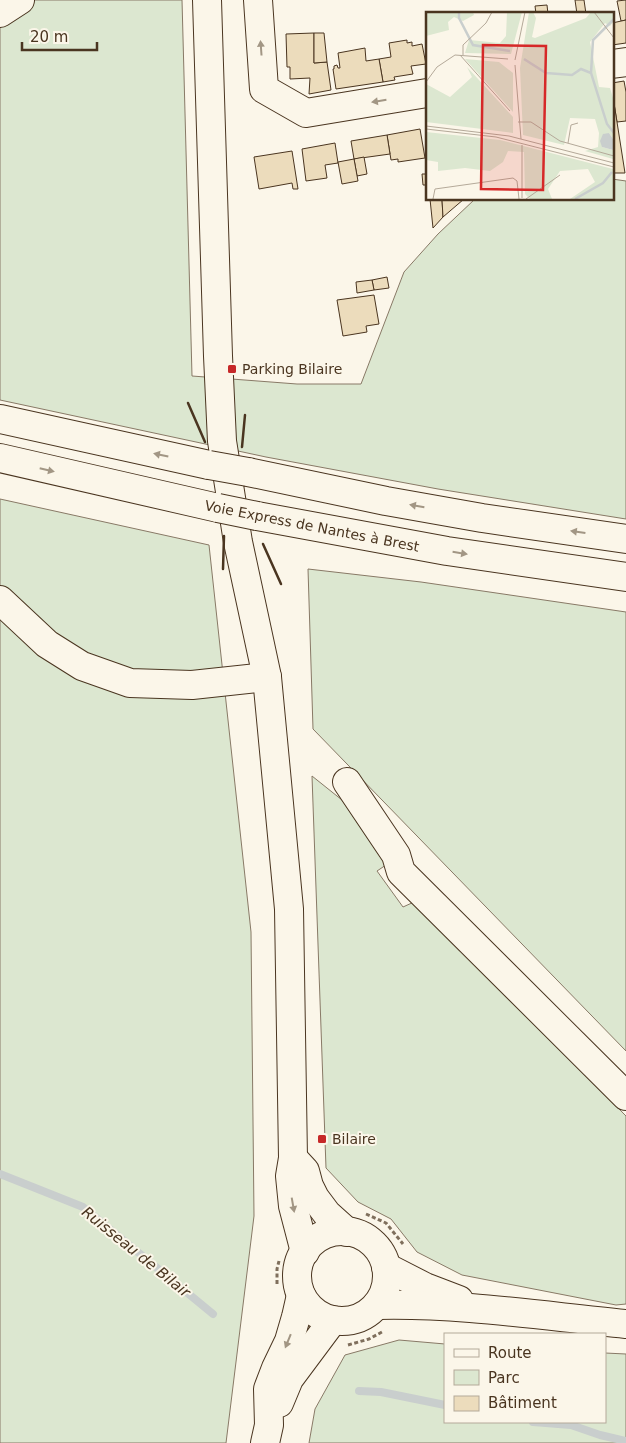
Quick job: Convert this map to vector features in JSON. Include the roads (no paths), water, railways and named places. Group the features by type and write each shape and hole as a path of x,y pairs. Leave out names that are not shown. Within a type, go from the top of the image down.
{"main road":[{"path":"0,13 20,0"},
{"path":"207,0 217,346 222,441 238,542 267,677 288,909 293,1158 290,1176 293,1206 293,1252 300,1262 297,1273 298,1284 289,1293"},
{"path":"258,0 264,89 306,112 426,93"},
{"path":"0,419 209,465 386,500 482,518 626,539"},
{"name":"Voie Express de Nantes à Brest","path":"0,458 218,508 350,534 447,551 626,577"},
{"path":"0,600 47,644 82,666 130,683 192,685 267,677"},
{"path":"347,782 396,856 401,872 626,1096"},
{"path":"289,1293 320,1315 333,1320 345,1321 368,1313 377,1305 384,1293 387,1280 386,1267 381,1254 372,1243 361,1236 353,1221 328,1214 315,1198 305,1171 293,1158"},
{"path":"293,1252 323,1236 335,1232 353,1221"},
{"path":"386,1267 425,1287 486,1310"},
{"path":"267,1434 268,1389 289,1341 296,1317 289,1293"},
{"path":"377,1305 413,1304 626,1324"},
{"path":"267,1434 289,1378 333,1320"}],"waterway":[{"name":"Ruisseau de Bilair","path":"0,1174 83,1207 213,1314"},
{"name":"Ruisseau de Bilair","path":"359,1391 381,1392 444,1405"},
{"name":"Ruisseau de Bilair","path":"546,1423 571,1425 600,1435 626,1441"}],"place":[{"name":"Parking Bilaire","path":"232,369"},
{"name":"Bilaire","path":"322,1139"}]}
